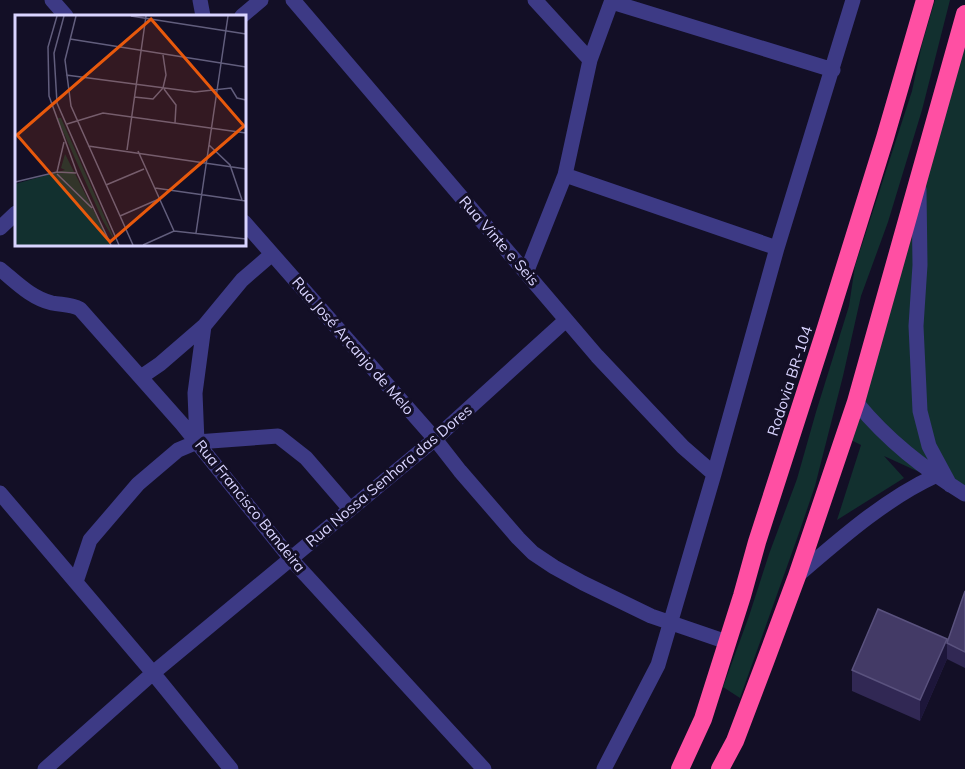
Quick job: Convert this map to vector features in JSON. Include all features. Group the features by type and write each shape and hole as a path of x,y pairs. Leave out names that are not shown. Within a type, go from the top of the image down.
{"highway":[{"name":"Rodovia BR-104","path":"680,769 703,719 728,642 757,542 885,138 925,0"},
{"path":"720,769 735,741 797,576 856,402 965,14"}],"street":[{"path":"52,0 65,15"},
{"path":"200,0 203,15"},
{"path":"243,15 261,0"},
{"name":"Rua Vinte e Seis","path":"293,0 597,356 675,439 714,474"},
{"path":"535,0 590,60"},
{"path":"604,769 658,665 777,248 853,0"},
{"path":"526,273 565,175 590,60 612,1 832,70"},
{"path":"565,175 777,248"},
{"path":"919,181 920,265 916,326 920,411 928,446 950,485"},
{"path":"0,228 15,214"},
{"name":"Rua José Arcanjo de Melo","path":"246,224 533,553 583,583 651,616 728,642"},
{"path":"141,377 160,364 204,326 242,280 272,254"},
{"name":"Rua Francisco Bandeira","path":"0,269 22,289 35,296 52,303 74,305 80,309 197,442 291,559 484,769"},
{"name":"Rua Nossa Senhora das Dores","path":"45,769 153,673 435,439 566,320"},
{"path":"197,442 195,393 204,326"},
{"path":"856,402 882,431 914,460 965,494"},
{"path":"76,582 90,540 131,492 178,450 197,442 278,436 306,458 350,509"},
{"path":"797,576 878,511 935,476"},
{"path":"0,493 153,673 231,769"}],"green space":[{"path":"935,0 950,0 922,110 888,222 861,296 815,486 740,698 723,687 797,479 849,306 855,266 912,91 922,44"},
{"path":"965,15 965,493 884,456 904,478 837,520 861,445 843,436"}],"building":[{"path":"965,591 965,652 947,643"},
{"path":"878,609 947,639 920,700 852,670"}]}
